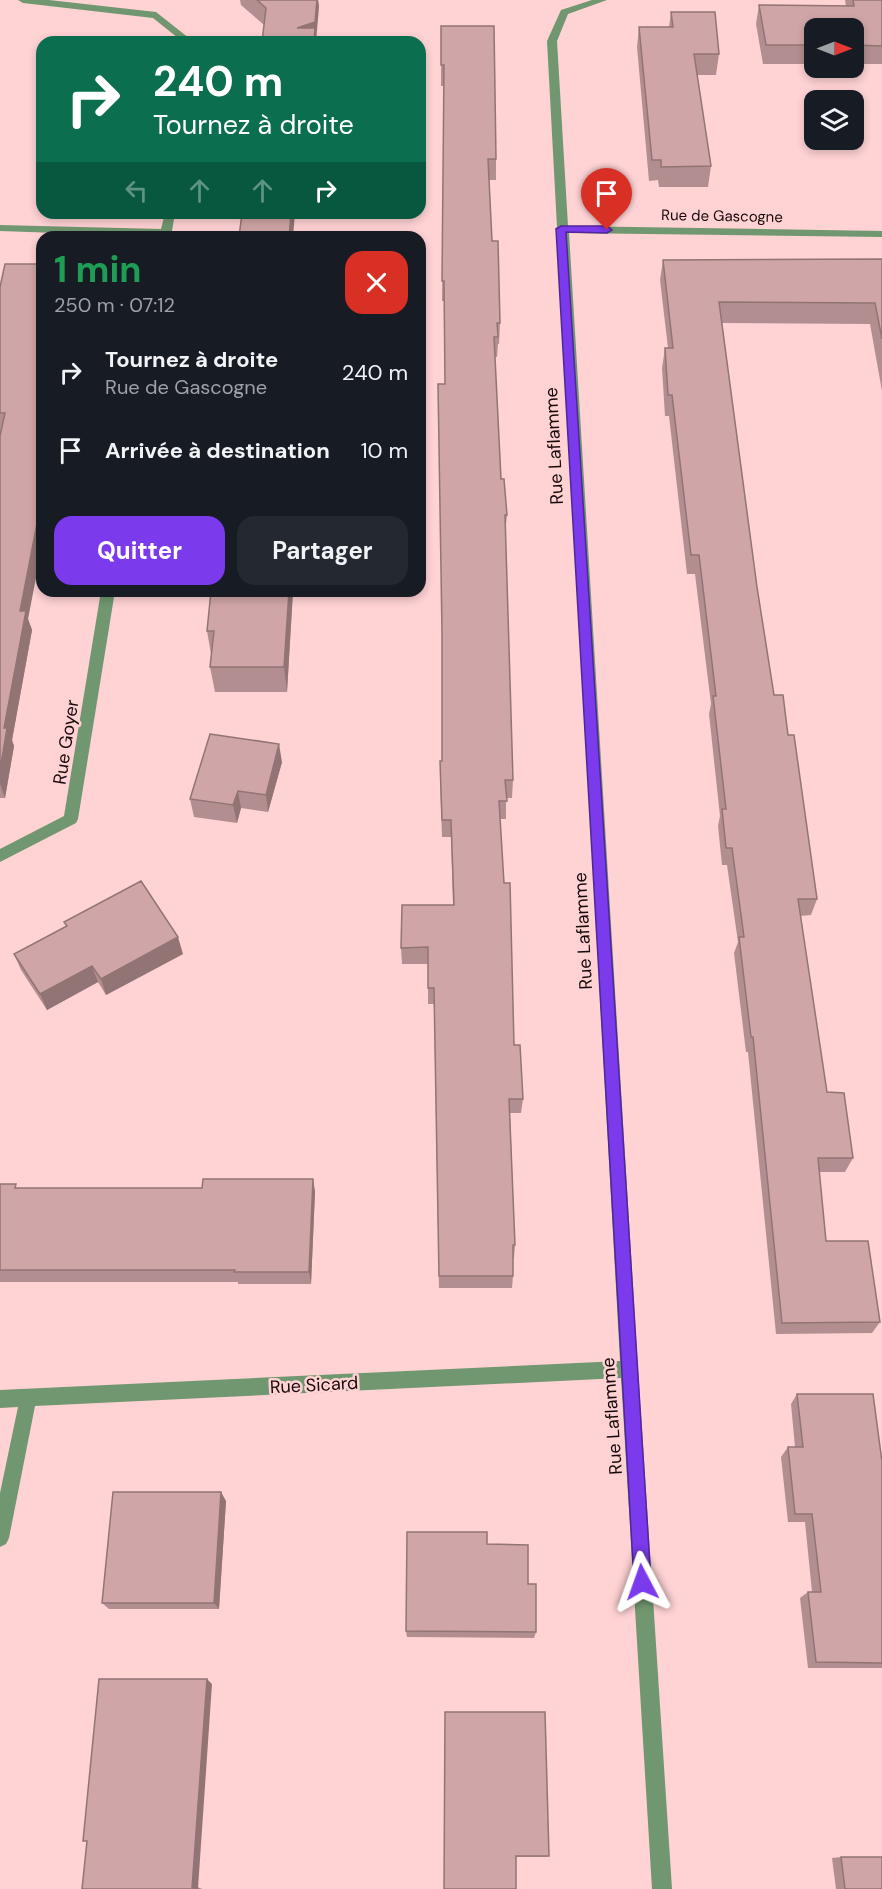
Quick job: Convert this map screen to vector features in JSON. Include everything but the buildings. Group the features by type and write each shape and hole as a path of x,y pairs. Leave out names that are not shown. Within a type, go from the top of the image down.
{"street":[{"path":"23,0 156,15 182,36"},
{"name":"Rue Laflamme","path":"602,0 564,12 552,41 561,229 662,1889"},
{"path":"0,228 71,231"},
{"name":"Rue de Gascogne","path":"561,229 882,234"},
{"name":"Rue Goyer","path":"0,856 72,819 107,597"},
{"name":"Rue Sicard","path":"0,1399 629,1369"},
{"path":"0,1538 28,1399"}],"route":[{"path":"607,230 561,229 642,1582"}]}
